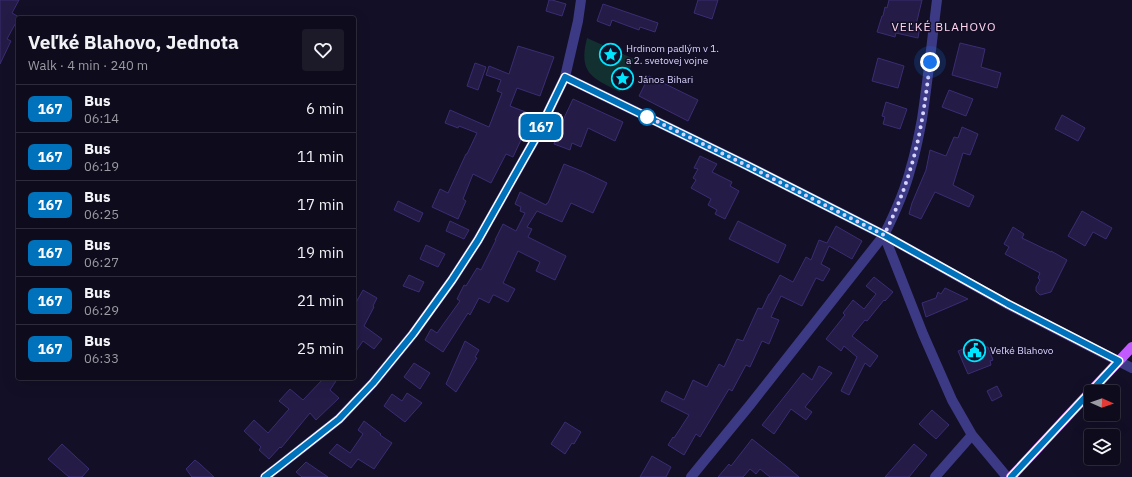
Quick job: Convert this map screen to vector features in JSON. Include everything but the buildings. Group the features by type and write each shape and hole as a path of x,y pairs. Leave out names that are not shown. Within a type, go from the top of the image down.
{"main road":[{"path":"1011,477 1132,348"}],"street":[{"path":"265,477 339,419 373,383 413,334 452,280 478,240 534,141 565,77 578,21 581,0"},
{"path":"691,477 884,235 897,208 912,166 928,78 937,0"},
{"path":"565,77 746,165 884,235 1008,304 1132,368"},
{"path":"884,235 923,334 952,400 972,435 1007,477"},
{"path":"935,477 972,435"}],"green space":[{"path":"587,38 634,59 620,92 595,78 586,67 584,59"}],"bus line":[{"name":"167","path":"265,477 339,419 373,383 413,334 452,280 478,240 534,141 565,77 746,165 884,235 1008,304 1119,361 1011,477"}],"place":[{"name":"Hrdinom padlým v 1. a 2. svetovej vojne","path":"610,54"},
{"name":"János Bihari","path":"623,79"},
{"name":"Veľké Blahovo","path":"975,350"}],"district":[{"name":"VEĽKÉ BLAHOVO","path":"944,26"}],"route":[{"path":"647,117 646,116 884,235 897,208 912,166 930,62"}]}
